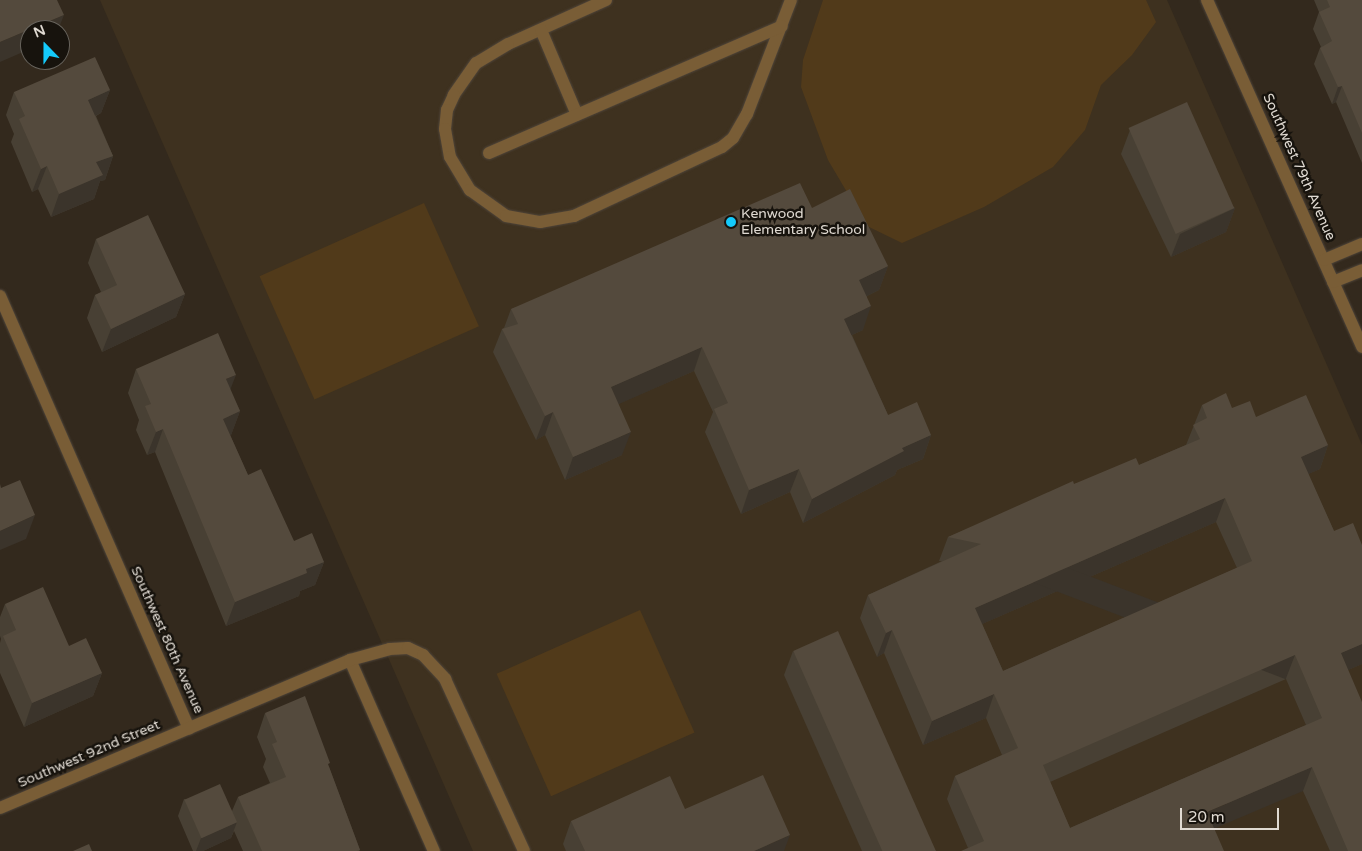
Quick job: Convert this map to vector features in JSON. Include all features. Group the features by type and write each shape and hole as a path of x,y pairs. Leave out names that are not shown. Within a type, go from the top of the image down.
{"street":[{"path":"606,0 508,44 476,63 454,95 447,110 445,129 453,163 463,181 480,200 506,216 540,222 574,216 722,147 733,138 747,114 791,0"},
{"name":"Southwest 79th Avenue","path":"1207,0 1362,347"},
{"path":"489,153 782,26"},
{"path":"541,30 577,115"},
{"path":"1324,260 1362,244"},
{"path":"1334,282 1362,270"},
{"name":"Southwest 80th Avenue","path":"0,296 189,728 350,660 390,649 408,648 435,666 445,679 524,851"},
{"path":"350,660 434,851"},
{"name":"Southwest 92nd Street","path":"0,808 189,728"}],"shaded area":[{"name":"Kenwood Elementary School","path":"100,0 1167,0 1362,445 1362,851 473,851"},
{"path":"823,0 1146,0 1156,22 1132,55 1101,85 1085,130 1053,167 984,207 902,243 867,226 828,160 801,87 803,60"},
{"path":"424,203 479,326 314,400 260,276"},
{"path":"640,610 695,732 551,796 497,674"}],"building":[{"path":"0,0 57,0 64,15 52,20 20,20 20,34 0,42"},
{"path":"1327,0 1362,0 1362,133 1342,86 1338,87 1320,48 1332,41 1319,12 1330,7"},
{"path":"95,57 110,90 88,100 113,156 96,162 103,175 59,194 47,166 41,169 19,119 25,116 14,92 65,70 70,70 70,68"},
{"path":"1187,102 1234,208 1176,234 1129,128"},
{"path":"800,183 812,208 850,189 888,266 859,280 871,306 844,319 888,415 917,402 931,435 902,448 904,451 812,499 799,469 749,490 714,409 728,403 702,347 611,387 631,432 573,457 553,412 545,416 502,329 518,324 511,309"},
{"path":"148,215 185,294 111,329 95,295 117,285 96,239"},
{"path":"218,333 236,375 226,379 240,411 223,419 248,475 261,469 294,541 312,533 324,562 306,569 307,573 235,602 163,429 156,432 145,406 151,404 136,369"},
{"path":"1226,393 1232,408 1250,401 1256,417 1306,395 1328,445 1301,457 1334,531 1353,523 1362,545 1362,644 1341,653 1362,702 1362,851 1348,851 1312,767 1207,812 1224,851 961,851 984,841 955,776 1018,748 994,694 932,721 892,630 886,633 868,595 981,544 948,537 1073,481 1074,484 1136,458 1139,465 1200,439 1193,425 1207,418 1202,405","holes":["1225,498 1252,561 1003,671 975,608","1295,655 1322,718 1070,828 1043,765"]},
{"path":"20,480 35,515 0,531 0,484 1,488"},
{"path":"43,587 69,646 86,638 102,673 32,703 3,636 16,630 5,604"},
{"path":"838,631 936,851 882,851 793,651"},
{"path":"305,696 360,850 262,851 238,797 286,777 272,744 277,742 265,713"},
{"path":"763,775 790,835 754,851 585,851 571,821 670,776 685,809"},
{"path":"220,784 237,822 201,838 184,800"},
{"path":"89,844 92,851 73,851"}],"place":[{"name":"Kenwood Elementary School","path":"731,222"}]}
